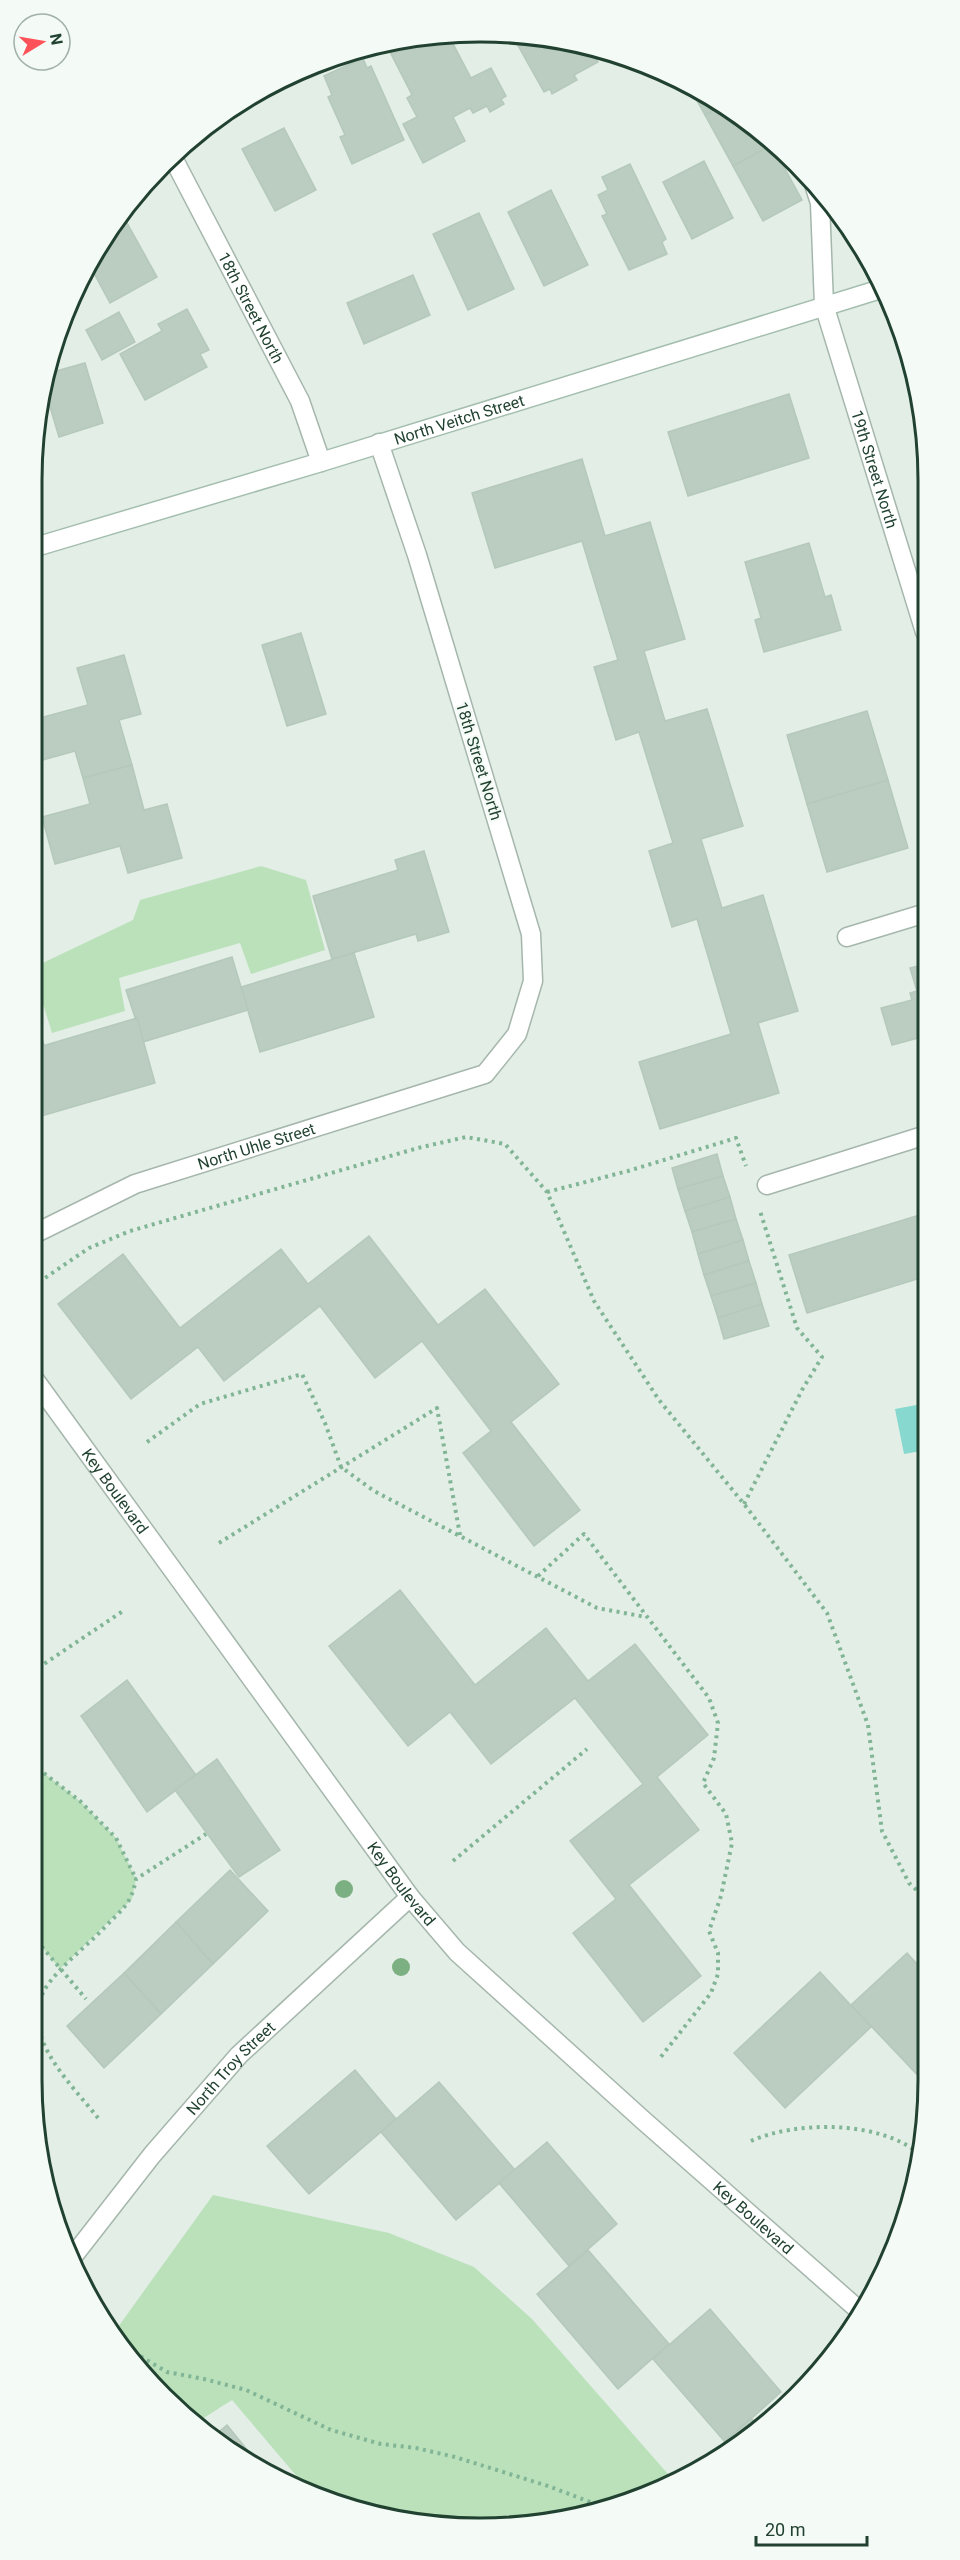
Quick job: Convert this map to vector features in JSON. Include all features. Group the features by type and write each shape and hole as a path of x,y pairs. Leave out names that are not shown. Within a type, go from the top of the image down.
{"street":[{"name":"18th Street North","path":"176,164 300,401 321,462"},
{"name":"19th Street North","path":"820,205 824,305 918,609"},
{"name":"North Veitch Street","path":"42,545 321,462 875,291"},
{"name":"18th Street North","path":"378,443 417,555 531,934 533,981 517,1034 485,1074"},
{"path":"847,937 918,915"},
{"name":"North Uhle Street","path":"42,1230 135,1184 485,1074"},
{"path":"767,1185 918,1138"},
{"name":"Key Boulevard","path":"42,1390 410,1897 457,1952 854,2306"},
{"name":"North Troy Street","path":"77,2252 152,2155 239,2055 410,1897"}],"path":[{"path":"42,1280 89,1248 130,1231 418,1148 466,1137 505,1144 547,1192 594,1300 659,1400 744,1504 827,1613 868,1725 882,1831 909,1883 918,1892"},
{"path":"547,1192 628,1171 736,1138 747,1171"},
{"path":"744,1504 802,1390 822,1357 797,1328 758,1204"},
{"path":"147,1442 200,1404 302,1374 325,1423 341,1467 374,1491 597,1608 646,1617"},
{"path":"219,1543 437,1408 459,1535"},
{"path":"538,1576 584,1534 709,1698 718,1723 714,1758 703,1783 726,1814 732,1843 721,1896 709,1931 718,1953 718,1974 711,1993 660,2058"},
{"path":"42,1665 123,1611"},
{"path":"453,1862 587,1749"},
{"path":"42,1772 80,1801 116,1838 136,1879 132,1899 83,1950 60,1969 47,1985 42,1996"},
{"path":"136,1879 206,1834"},
{"path":"42,1947 86,1999"},
{"path":"42,2038 52,2059 98,2118"},
{"path":"751,2141 771,2132 792,2128 843,2126 893,2140 912,2150"},
{"path":"141,2356 167,2372 246,2390 331,2430 381,2444 416,2448 455,2457 548,2486 593,2503"}],"green space":[{"path":"261,866 306,880 325,950 251,974 240,943 119,978 125,1011 52,1033 42,1000 42,963 133,920 140,900"},
{"path":"42,1772 80,1801 116,1838 136,1879 132,1899 60,1969 42,1947"},
{"path":"213,2195 389,2233 474,2267 532,2319 669,2475 621,2495 593,2503 565,2510 509,2517 451,2517 395,2510 367,2503 299,2479 232,2400 203,2419 170,2390 118,2326"}],"water":[{"path":"918,1405 918,1452 904,1454 895,1409"}],"building":[{"path":"453,43 471,78 491,68 506,96 501,99 504,104 490,112 487,106 473,113 470,108 453,117 465,141 423,163 403,124 417,117 407,98 412,95 390,51"},
{"path":"517,44 565,50 596,58 598,62 574,75 577,80 552,94 550,89 544,92"},
{"path":"363,58 367,68 371,66 404,140 352,164 340,137 345,135 328,97 332,95 324,76"},
{"path":"696,99 714,110 705,115"},
{"path":"714,110 766,148 733,166 705,115"},
{"path":"284,128 316,190 275,211 242,149"},
{"path":"766,148 781,162 802,200 763,221 733,166"},
{"path":"704,161 733,218 692,239 663,182"},
{"path":"630,164 666,239 662,242 667,254 629,270 602,216 607,214 598,195 608,190 602,177"},
{"path":"551,190 588,265 544,286 508,212"},
{"path":"479,213 514,289 468,310 433,234"},
{"path":"127,222 157,277 110,303 94,273"},
{"path":"413,275 430,315 364,344 347,303"},
{"path":"187,309 209,350 200,354 207,367 145,400 120,354 162,331 158,324"},
{"path":"119,312 135,342 102,360 86,330"},
{"path":"85,363 103,423 59,437 49,403 56,371"},
{"path":"789,394 809,458 688,496 668,432"},
{"path":"582,459 605,536 650,522 685,639 644,651 665,721 707,709 743,826 701,839 722,908 763,895 798,1011 758,1023 779,1093 660,1129 639,1062 731,1034 697,919 672,927 649,851 673,843 639,732 616,740 594,667 618,660 582,541 495,568 472,493"},
{"path":"809,543 825,597 831,595 841,630 764,652 755,620 761,618 745,562"},
{"path":"301,633 326,714 287,726 262,645"},
{"path":"124,655 141,714 119,720 132,765 83,778 75,751 42,760 42,717 88,705 77,668"},
{"path":"867,711 888,780 807,804 787,735"},
{"path":"132,765 144,810 167,804 182,858 128,873 120,846 55,864 42,817 90,804 83,778"},
{"path":"888,780 908,848 827,872 807,804"},
{"path":"424,851 449,932 418,941 416,934 332,959 313,896 398,870 395,860"},
{"path":"354,953 374,1017 260,1052 241,987"},
{"path":"232,957 248,1010 143,1042 126,990"},
{"path":"918,966 918,1038 892,1045 881,1008 912,1000 910,993 917,991 910,968"},
{"path":"137,1018 155,1083 42,1116 42,1046"},
{"path":"717,1154 723,1176 678,1189 672,1168"},
{"path":"723,1176 730,1197 685,1211 678,1189"},
{"path":"730,1197 736,1219 692,1232 685,1211"},
{"path":"918,1215 918,1279 807,1313 789,1255"},
{"path":"736,1219 743,1240 698,1254 692,1232"},
{"path":"369,1236 438,1325 485,1289 559,1384 511,1422 580,1510 534,1546 463,1453 491,1431 422,1341 375,1378 320,1306 224,1381 198,1347 131,1399 58,1304 123,1254 180,1328 281,1249 308,1284"},
{"path":"743,1240 749,1261 704,1275 698,1254"},
{"path":"749,1261 756,1283 711,1296 704,1275"},
{"path":"756,1283 762,1304 718,1318 711,1296"},
{"path":"762,1304 769,1326 724,1339 718,1318"},
{"path":"400,1590 475,1685 546,1628 588,1681 635,1644 708,1735 657,1777 699,1830 629,1885 701,1976 643,2022 573,1933 616,1899 570,1841 643,1784 575,1698 491,1764 450,1712 408,1746 329,1646"},
{"path":"127,1680 196,1775 147,1812 81,1716"},
{"path":"217,1759 280,1850 239,1877 175,1790"},
{"path":"230,1870 268,1911 213,1964 176,1922"},
{"path":"176,1922 213,1964 161,2014 124,1973"},
{"path":"907,1953 918,1965 918,2075 851,2005"},
{"path":"820,1972 871,2027 785,2108 734,2053"},
{"path":"124,1973 161,2014 104,2068 67,2026"},
{"path":"355,2070 396,2119 309,2194 267,2146"},
{"path":"439,2082 515,2170 456,2220 381,2132"},
{"path":"547,2142 617,2224 569,2266 499,2183"},
{"path":"588,2250 669,2344 618,2389 537,2294"},
{"path":"710,2309 781,2392 725,2442 653,2359"},
{"path":"751,2418 754,2421 747,2427 721,2445"},
{"path":"227,2425 248,2451 237,2444 219,2431"}]}
